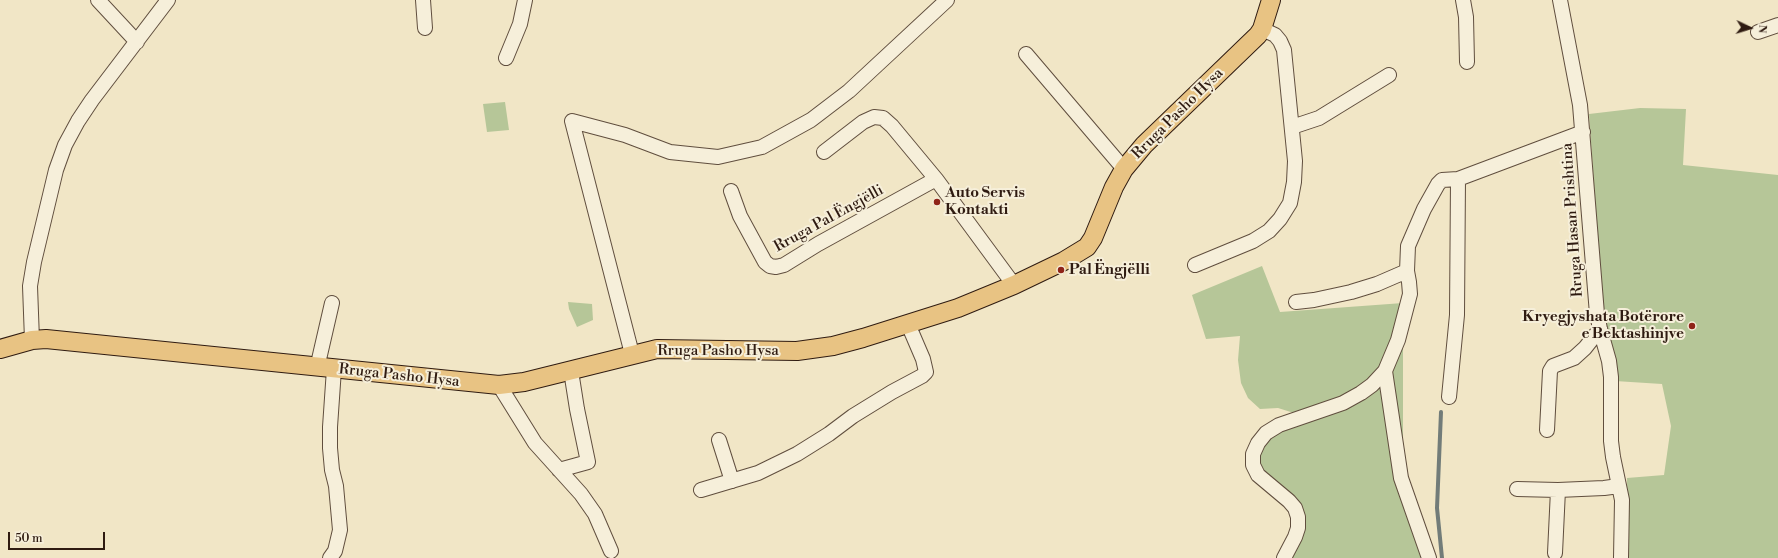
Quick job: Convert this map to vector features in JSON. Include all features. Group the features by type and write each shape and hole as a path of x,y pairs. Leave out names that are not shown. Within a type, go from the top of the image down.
{"main road":[{"name":"Rruga Pasho Hysa","path":"0,349 32,340 46,339 500,385 524,382 657,349 804,351 833,346 958,308 1014,285 1064,261 1087,247 1093,238 1114,187 1124,169 1144,146 1258,35 1262,29 1271,0"}],"street":[{"path":"98,0 137,42"},
{"path":"32,340 30,286 39,237 56,170 65,145 92,100 168,0"},
{"path":"423,0 425,28"},
{"path":"506,58 520,24 525,0"},
{"path":"632,354 572,121 625,135 670,152 718,157 762,147 811,120 849,91 947,0"},
{"path":"1463,0 1466,17 1467,62"},
{"name":"Rruga Hasan Prishtina","path":"1560,0 1576,80 1583,132 1600,329 1609,361 1611,377 1612,441 1622,500 1621,558"},
{"path":"1758,32 1778,25"},
{"path":"1196,265 1253,241 1269,231 1280,219 1290,203 1294,182 1295,161 1284,50 1280,41 1274,35 1262,29"},
{"path":"1026,54 1124,169"},
{"path":"1292,127 1319,118 1389,75"},
{"path":"824,152 862,122 874,117 883,118 892,126 936,179 1014,285"},
{"path":"1284,558 1295,537 1298,528 1298,517 1295,508 1289,501 1258,475 1253,465 1253,454 1258,442 1266,433 1279,425 1343,403 1361,394 1385,371 1398,340 1410,294 1410,282 1406,271 1408,246 1424,209 1438,184 1442,180 1458,179 1583,132"},
{"name":"Rruga Pal Ëngjëlli","path":"731,191 740,216 765,262 770,266 776,267 784,265 818,244 936,179"},
{"path":"1450,397 1457,315 1458,179"},
{"path":"1296,302 1319,300 1351,292 1377,284 1406,271"},
{"path":"330,558 335,551 340,530 339,506 330,448 326,368 332,303"},
{"path":"701,490 758,473 797,454 885,396 922,376 926,372 923,359 908,324"},
{"path":"1546,430 1550,371 1553,366 1574,358 1585,348 1600,329"},
{"path":"559,470 588,462 571,371"},
{"path":"1385,371 1401,478 1429,558"},
{"path":"500,385 525,428 559,470 581,494 595,514 611,550"},
{"path":"719,440 732,481"},
{"path":"1517,489 1558,490 1619,486"},
{"path":"1555,554 1558,490"}],"green space":[{"path":"505,102 509,130 487,132 483,104"},
{"name":"Kryegjyshata Botërore e Bektashinjve","path":"1640,108 1686,109 1683,165 1778,175 1778,558 1628,558 1627,478 1664,475 1671,426 1662,384 1615,381 1612,353 1602,299 1589,114"},
{"path":"1262,266 1280,312 1403,303 1403,441 1421,558 1284,558 1298,517 1268,484 1253,454 1294,413 1278,408 1260,409 1248,398 1241,383 1238,360 1240,336 1206,339 1192,295"},
{"path":"568,302 592,304 593,320 577,327 569,309"}],"waterway":[{"path":"1441,412 1437,508 1442,558"}],"place":[{"name":"Auto Servis Kontakti","path":"937,202"},
{"name":"Pal Ëngjëlli","path":"1061,270"},
{"name":"Kryegjyshata Botërore e Bektashinjve","path":"1692,326"}]}
